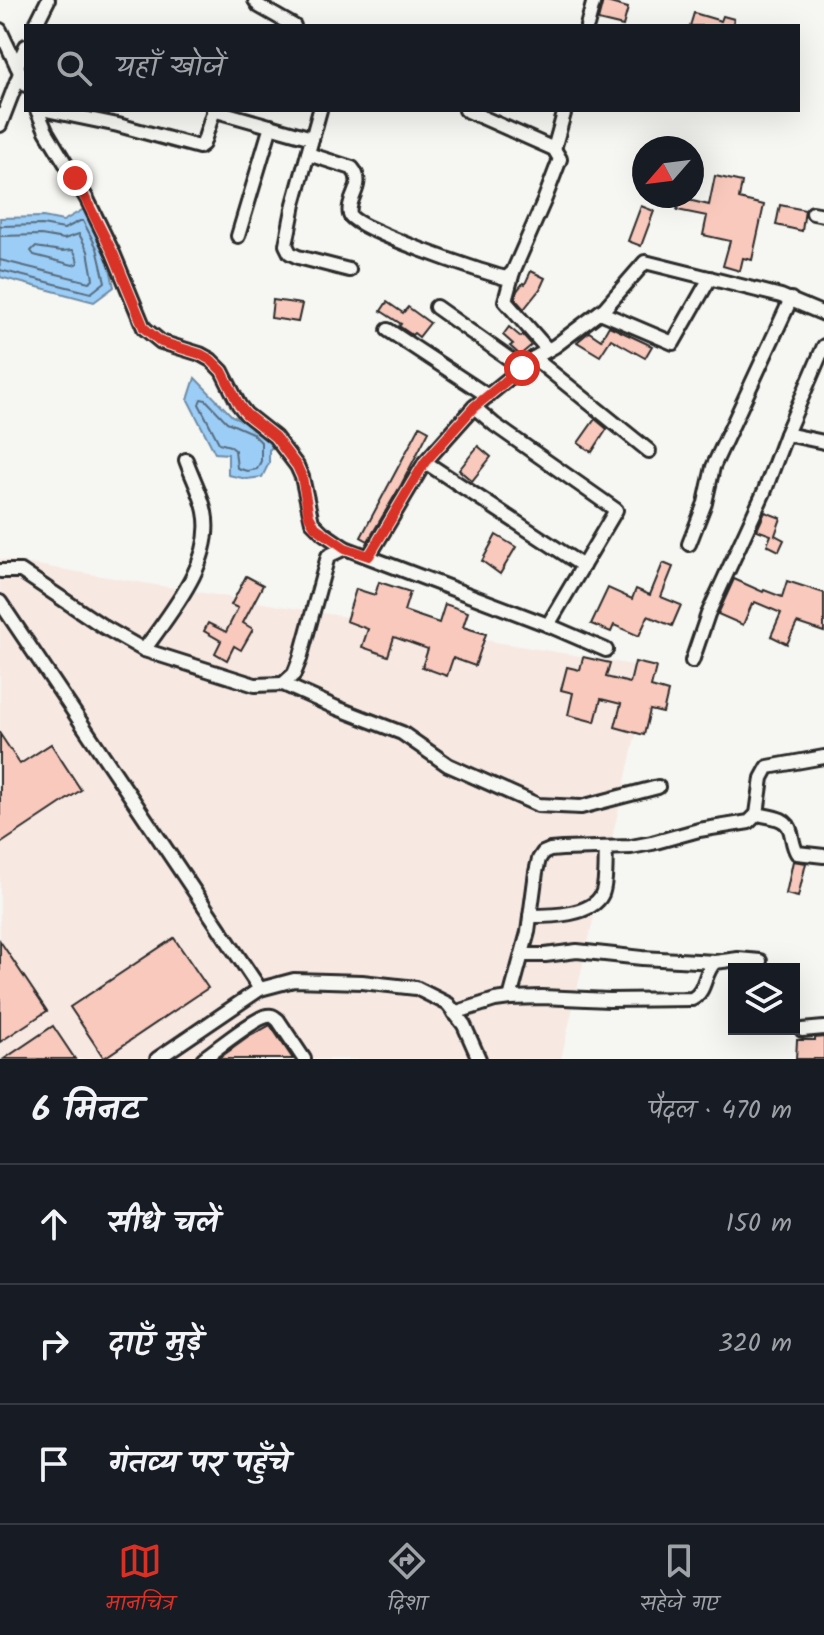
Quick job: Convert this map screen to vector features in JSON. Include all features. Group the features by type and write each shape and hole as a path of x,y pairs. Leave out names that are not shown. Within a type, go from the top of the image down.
{"street":[{"path":"36,24 48,0"},
{"path":"255,0 259,6 290,24"},
{"path":"588,24 594,0"},
{"path":"0,30 21,75 1,122"},
{"path":"38,112 87,199 144,328 161,342 211,360 222,371 246,414 275,437 297,466 312,522 323,533 345,548 606,650"},
{"path":"56,112 199,147 203,144 213,112"},
{"path":"221,112 312,138"},
{"path":"319,112 286,245 290,253 298,257 349,270"},
{"path":"471,112 558,153 559,164 513,272 505,301 548,350"},
{"path":"554,149 564,112"},
{"path":"238,236 271,126"},
{"path":"308,154 356,171 358,182 350,215 359,224 499,276 506,278 513,272"},
{"path":"369,556 425,462 474,407 534,358 600,312 645,262 791,299 824,314"},
{"path":"600,312 673,343 710,278"},
{"path":"689,544 705,503 713,467 791,299"},
{"path":"436,307 522,368"},
{"path":"388,330 488,396"},
{"path":"692,661 708,614 765,490 824,346"},
{"path":"534,358 649,451"},
{"path":"474,407 616,510 548,625"},
{"path":"786,434 824,442"},
{"path":"144,650 189,587 204,543 205,512 186,460"},
{"path":"425,462 583,566"},
{"path":"283,684 294,674 300,659 328,556 345,548"},
{"path":"0,571 21,571 144,650 255,685 283,684 402,733 448,765 538,805 581,807 658,787"},
{"path":"0,602 260,989"},
{"path":"510,998 523,955 536,872 543,853 652,843 699,830 741,824 754,819 757,814 762,778 768,767 824,757"},
{"path":"757,814 788,823 797,853 824,856"},
{"path":"530,916 568,915 598,899 603,890 606,849"},
{"path":"523,955 577,951 715,962 738,959 760,961"},
{"path":"454,1013 510,998 692,999 701,992 707,972 715,962"},
{"path":"157,1059 260,989 294,980 362,982 416,988 448,1004 464,1025 479,1059"},
{"path":"203,1059 266,1016 278,1020 304,1059"},
{"path":"802,1030 824,1028"}],"shaded area":[{"path":"0,559 651,668 561,1059 0,1059"}],"water":[{"path":"84,209 100,236 114,287 94,302 0,277 0,218 43,217 63,221"},
{"path":"195,378 232,416 257,426 276,444 269,450 269,463 262,477 247,479 228,475 228,454 215,453 188,400"}],"building":[{"path":"603,1 628,8 624,24 598,20"},
{"path":"694,13 721,21 723,16 734,19 733,24 691,24"},
{"path":"715,176 742,182 739,199 764,205 752,260 743,258 740,271 723,266 730,241 703,235 707,216 677,210 709,205"},
{"path":"780,205 805,210 802,231 776,225"},
{"path":"640,208 654,211 641,246 628,241"},
{"path":"531,271 545,278 524,309 515,299"},
{"path":"273,300 302,304 298,322 271,318"},
{"path":"387,302 403,313 408,307 430,323 419,337 414,333 412,335 381,311"},
{"path":"609,326 652,346 645,358 611,339 600,356 577,342 589,332 601,340"},
{"path":"509,327 532,345 520,355 503,335"},
{"path":"595,419 607,429 592,452 578,443"},
{"path":"420,426 429,431 368,541 361,537"},
{"path":"478,446 491,457 472,481 459,470"},
{"path":"765,512 781,518 775,535 784,540 779,551 767,545 771,535 757,530"},
{"path":"496,535 516,547 500,574 482,561"},
{"path":"663,563 673,567 661,597 681,605 672,626 648,616 639,636 614,625 611,632 591,624 608,588 632,599 636,589 650,595"},
{"path":"246,576 263,585 243,623 253,629 241,650 234,646 227,660 215,653 221,641 204,631 208,623 226,632 238,608 231,605"},
{"path":"734,579 782,597 787,581 824,593 824,632 797,623 787,644 771,636 781,613 755,602 743,625 718,614"},
{"path":"379,582 410,592 404,611 439,623 445,604 468,612 463,627 486,634 475,666 453,658 447,676 422,667 428,649 394,637 388,656 362,647 368,629 346,621 356,589 375,595"},
{"path":"583,657 610,663 606,677 630,683 635,662 656,667 651,687 668,692 663,713 650,710 644,735 615,727 621,704 601,699 595,722 568,715 573,693 561,690 567,667 580,670"},
{"path":"0,734 20,764 51,744 81,790 0,844"},
{"path":"793,861 806,863 798,897 786,894"},
{"path":"174,938 208,988 104,1058 70,1007"},
{"path":"0,941 47,1011 0,1042"},
{"path":"270,1025 293,1059 218,1059 250,1036"},
{"path":"53,1026 75,1059 4,1059"},
{"path":"824,1037 824,1059 796,1059 797,1040"}],"route":[{"path":"75,178 122,271 144,328 161,342 211,360 222,371 246,414 275,437 297,466 315,527 345,548 369,556 425,462 474,407 522,368"}]}
